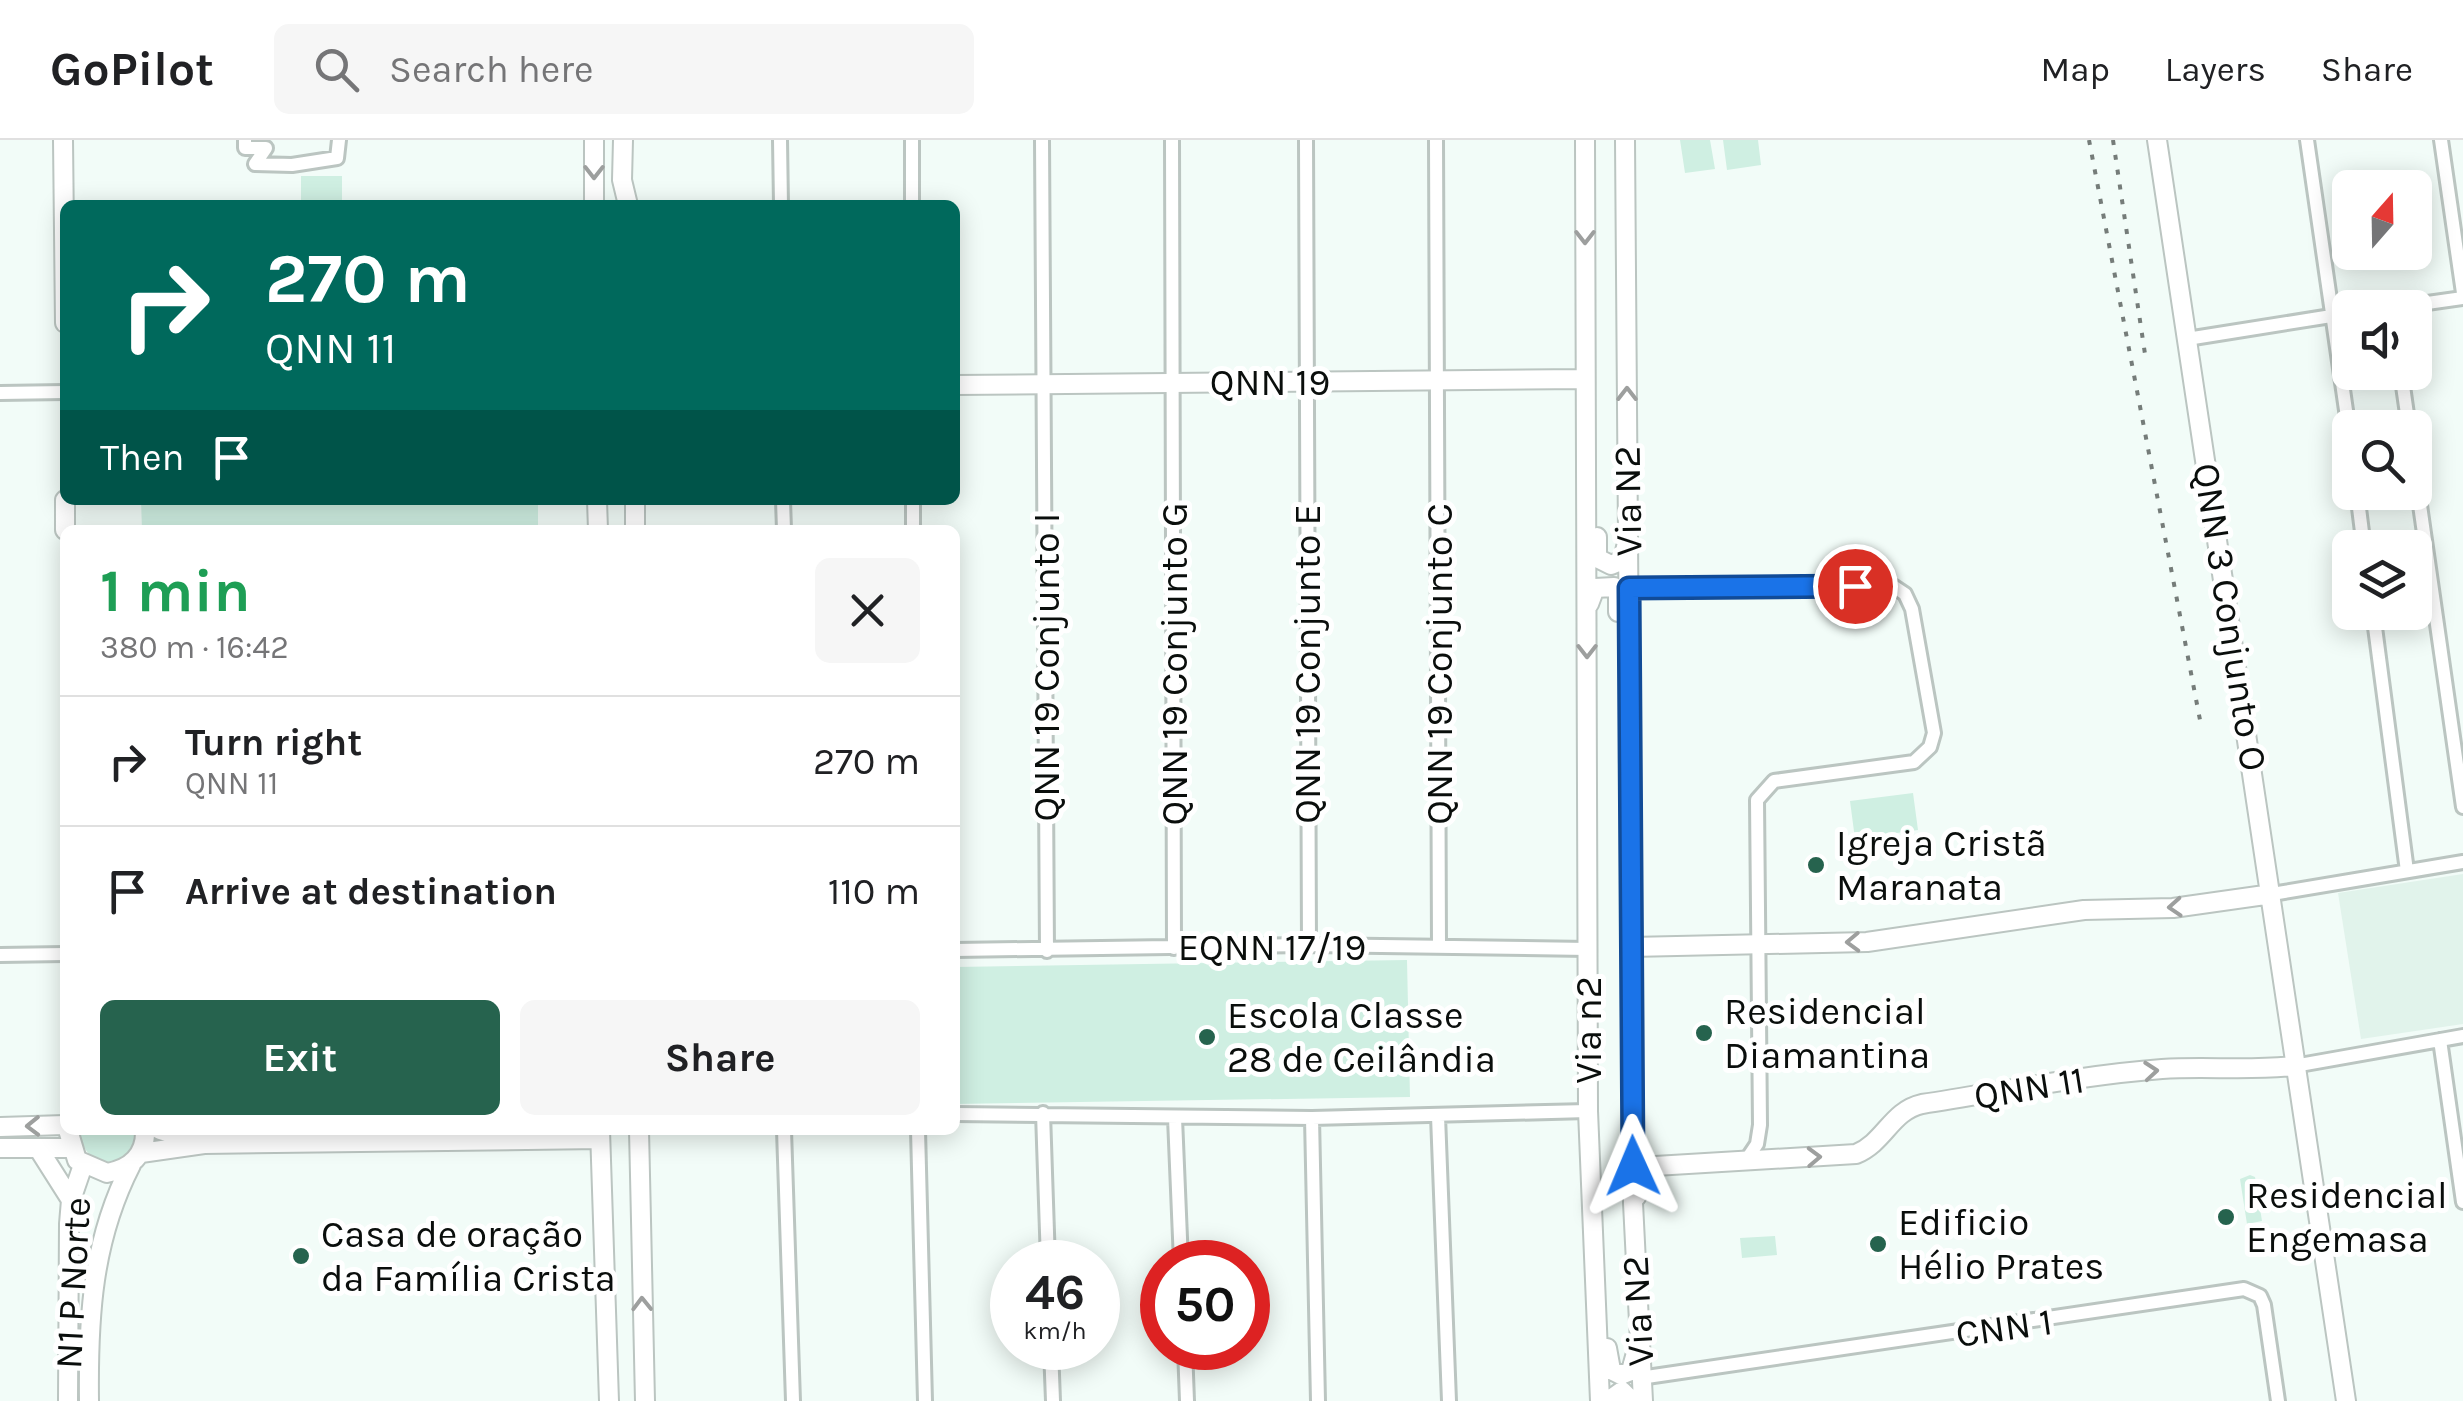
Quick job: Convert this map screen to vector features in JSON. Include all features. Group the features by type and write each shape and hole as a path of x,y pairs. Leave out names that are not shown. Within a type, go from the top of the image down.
{"main road":[{"path":"63,140 64,200"},
{"path":"594,140 594,200"},
{"path":"623,140 622,180 628,200"},
{"path":"630,200 632,140"},
{"path":"1585,140 1585,383 1596,449 1597,558 1612,565 1624,560 1629,537"},
{"path":"1616,140 1625,237"},
{"name":"Via N2","path":"1626,140 1629,537 1618,592 1619,697 1630,787 1633,1202 1643,1401"},
{"name":"QNN 3 Conjunto O","path":"2158,140 2272,894"},
{"name":"QNN 19","path":"960,385 1173,381 1585,383"},
{"name":"Via n2","path":"1585,383 1588,1111"},
{"path":"1587,612 1595,588 1621,587"},
{"path":"1631,948 1867,942 2084,910 2173,908 2272,894 2294,1066 2346,1401"},
{"name":"QNN 11","path":"1633,1202 1655,1166 1856,1154 1872,1145 1902,1110 1922,1104 2139,1071 2190,1068 2242,1072 2294,1066"},
{"name":"Via N2","path":"1588,1111 1600,1401"},
{"path":"0,1127 60,1134"},
{"path":"0,1148 38,1148 68,1135 82,1165 107,1173 136,1159 204,1144 560,1135"},
{"name":"N1 P Norte","path":"89,1401 88,1335 97,1253 143,1135"},
{"path":"176,1135 204,1144"},
{"path":"600,1135 602,1289 609,1401"},
{"path":"638,1135 646,1401"},
{"path":"38,1148 71,1200"},
{"name":"N1 P Norte","path":"68,1401 71,1200 82,1165"},
{"path":"1590,1194 1611,1370 1620,1375 1630,1372 1638,1344"},
{"path":"602,1289 617,1401"},
{"path":"1608,1401 1622,1391 1632,1401"}],"street":[{"path":"246,140 245,148 266,148 255,164 292,165 337,158 339,140"},
{"path":"780,140 781,200"},
{"path":"912,140 912,200"},
{"name":"QNN 19 Conjunto I","path":"1042,140 1047,951"},
{"name":"QNN 19 Conjunto G","path":"1172,140 1174,948"},
{"name":"QNN 19 Conjunto E","path":"1306,140 1309,946"},
{"name":"QNN 19 Conjunto C","path":"1436,140 1439,946"},
{"path":"2307,140 2332,303"},
{"path":"2432,301 2463,296 2441,140"},
{"path":"2188,339 2332,316"},
{"path":"0,394 60,392"},
{"path":"2421,510 2463,806"},
{"path":"1621,587 1894,586 1910,601 1934,733 1930,747 1914,762 1766,786 1756,807 1760,1132 1747,1159"},
{"path":"2375,630 2406,871"},
{"path":"2272,894 2463,862"},
{"name":"EQNN 17/19","path":"960,950 1309,946 1588,949"},
{"path":"0,954 60,954"},
{"path":"2294,1066 2463,1036"},
{"path":"2440,1040 2463,1202"},
{"path":"960,1114 1312,1118 1588,1111"},
{"path":"1043,1113 1047,1240"},
{"path":"1438,1116 1450,1401"},
{"path":"1176,1118 1181,1240"},
{"path":"1312,1118 1318,1401"},
{"path":"784,1135 793,1401"},
{"path":"918,1135 925,1401"},
{"name":"CNN 1","path":"1640,1378 2244,1290 2260,1296 2264,1305 2278,1401"},
{"path":"1051,1370 1052,1401"},
{"path":"1186,1370 1187,1401"}],"shaded area":[{"path":"2463,874 2463,1024 2361,1039 2338,893"}],"green space":[{"path":"1680,140 1710,140 1715,169 1685,173"},
{"path":"1723,140 1758,140 1761,165 1727,170"},
{"path":"301,176 342,176 342,200 301,200"},
{"path":"141,505 538,505 538,525 142,525"},
{"path":"1913,793 1918,830 1855,839 1850,801"},
{"path":"1407,960 1410,1097 960,1104 960,967"},
{"path":"79,1135 137,1135 128,1156 119,1163 100,1162"},
{"path":"2255,1177 2262,1221 2247,1224 2240,1179"},
{"path":"1775,1236 1777,1255 1742,1258 1740,1238"}],"railway":[{"path":"2089,140 2200,720"},
{"path":"2113,140 2145,354"}],"place":[{"name":"Igreja Cristã Maranata","path":"1816,865"},
{"name":"Residencial Diamantina","path":"1704,1033"},
{"name":"Escola Classe 28 de Ceilândia","path":"1207,1037"},
{"name":"Residencial Engemasa","path":"2226,1217"},
{"name":"Edificio Hélio Prates","path":"1878,1244"},
{"name":"Casa de oração da Família Crista","path":"301,1256"}],"route":[{"path":"1633,1166 1629,588 1855,586"}]}
